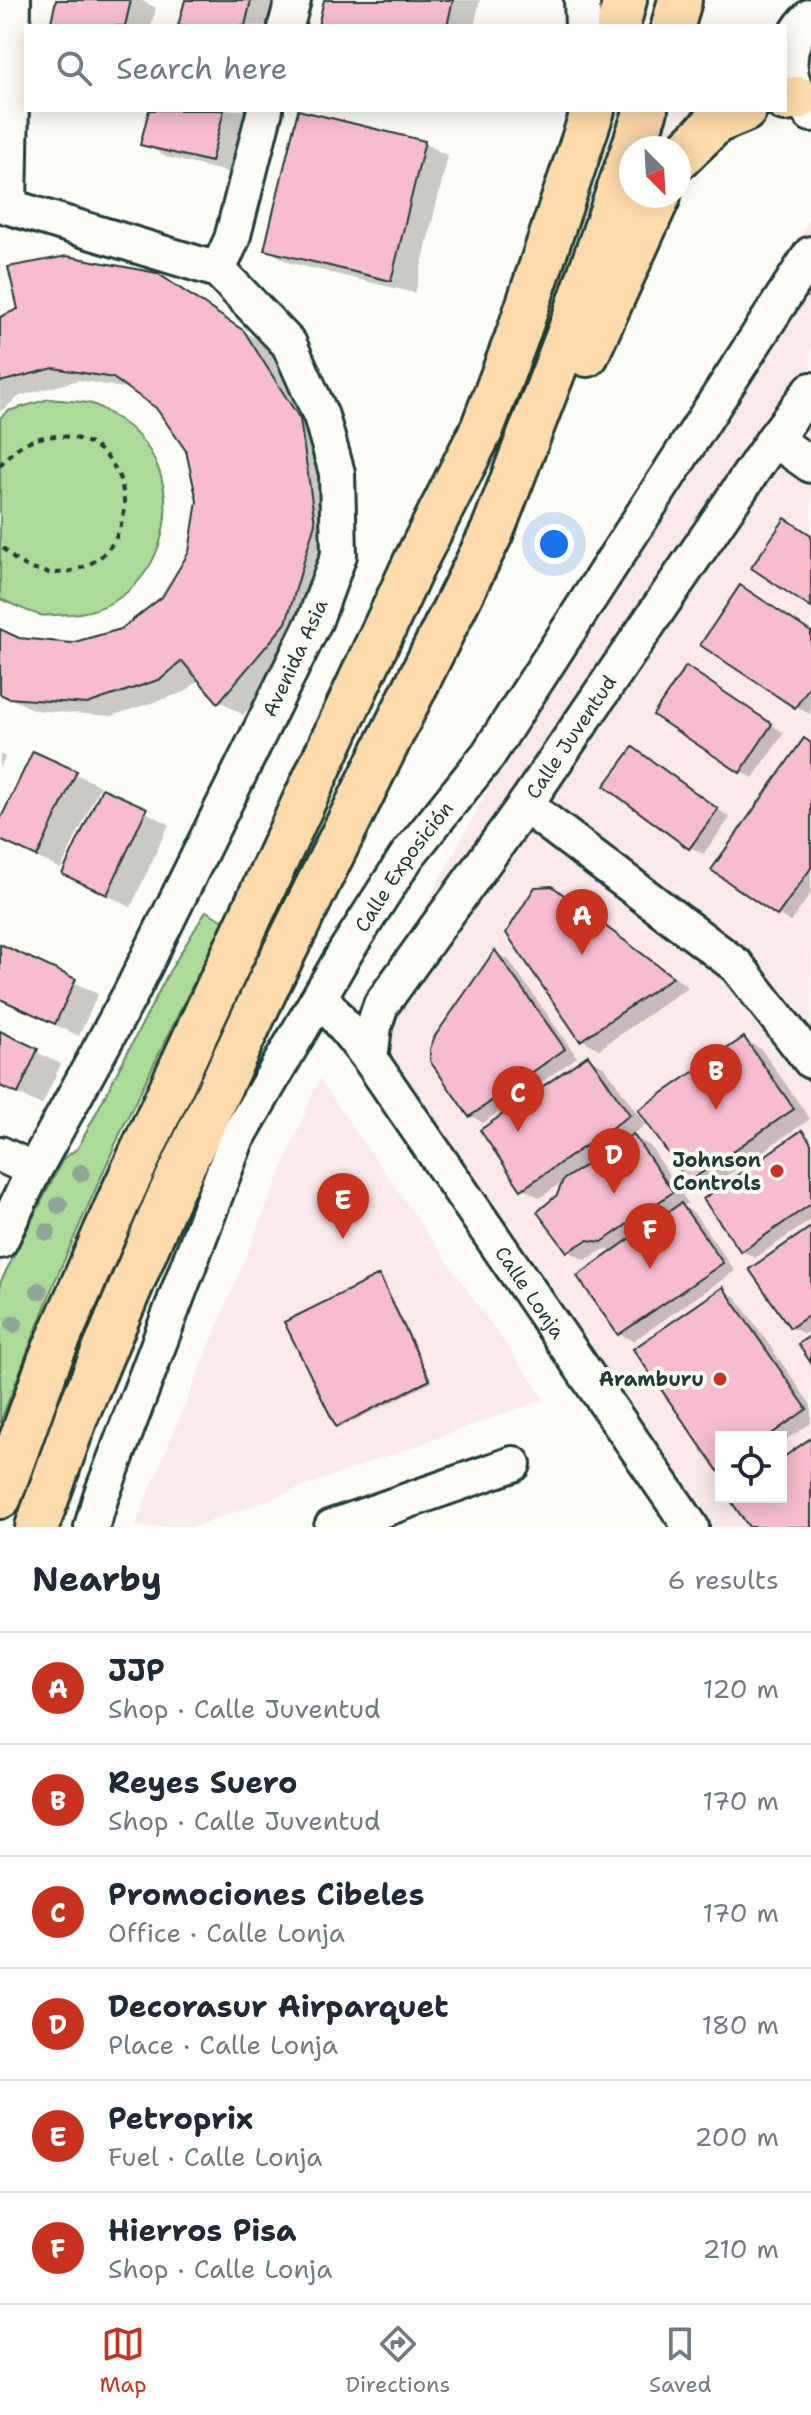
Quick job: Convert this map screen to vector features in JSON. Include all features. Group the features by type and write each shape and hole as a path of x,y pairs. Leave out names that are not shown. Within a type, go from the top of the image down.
{"main road":[{"path":"593,24 598,0"},
{"path":"619,24 625,0"},
{"path":"674,24 680,0"},
{"path":"518,334 554,171 570,112"},
{"path":"0,1497 49,1361 114,1212 415,562 482,429 518,334 592,112"},
{"path":"637,136 645,112"},
{"path":"691,146 716,122 740,112"},
{"path":"492,532 572,324 619,189"},
{"path":"37,1527 77,1415 165,1205 275,971 492,532 563,410 654,208"}],"street":[{"path":"5,204 13,0"},
{"path":"287,24 293,0"},
{"path":"582,0 583,24"},
{"path":"798,104 789,60 793,40 811,16"},
{"path":"218,270 232,239 264,112"},
{"name":"Avenida Asia","path":"0,1241 34,1170 131,993 308,634 339,555 337,473 321,416 289,344 218,270 5,204"},
{"name":"Calle Exposición","path":"92,1527 236,1140 328,1006 346,951 407,856 488,755 811,254"},
{"name":"Calle Juventud","path":"811,390 774,439 525,805 737,966 811,1061"},
{"path":"774,439 811,465"},
{"path":"370,1059 374,1026 381,1005 525,805"},
{"path":"328,1006 343,1018 370,1012 381,1005"},
{"name":"Calle Lonja","path":"328,1006 370,1059 691,1527"},
{"path":"0,1154 34,1170"},
{"path":"332,1527 513,1464"}],"path":[{"path":"0,466 8,454 32,439 60,435 87,442 109,459 123,483 125,511 117,538 98,559 73,572 48,573 24,566 0,543"}],"shaded area":[{"path":"811,216 811,1527 671,1527 352,1043 632,521"},
{"path":"319,1079 544,1399 193,1527 135,1527"}],"green space":[{"path":"49,399 95,405 141,439 158,467 165,499 163,531 152,561 133,587 105,606 47,616 0,599 0,418 8,411"},
{"path":"206,911 224,921 124,1125 55,1281 0,1423 0,1283 63,1159 78,1148 169,972"}],"building":[{"path":"56,0 131,0 125,24 50,24"},
{"path":"185,0 251,0 245,24 179,24"},
{"path":"324,0 453,0 447,24 318,24"},
{"path":"148,112 224,112 211,162 140,145"},
{"path":"298,112 425,141 391,281 264,250"},
{"path":"67,256 157,273 244,331 300,419 315,523 286,623 218,703 182,661 161,679 87,704 8,698 0,694 0,629 19,638 71,643 121,629 162,597 189,552 197,501 186,451 156,408 113,378 54,368 0,382 0,317 18,309 8,267"},
{"path":"785,518 811,535 811,608 751,568"},
{"path":"740,585 811,632 811,684 795,708 700,645"},
{"path":"686,666 772,724 740,773 653,715"},
{"path":"804,738 811,743 811,868 777,916 711,870"},
{"path":"633,747 718,809 689,849 604,786"},
{"path":"33,751 77,771 37,857 0,840 0,820"},
{"path":"102,788 147,808 107,895 62,874"},
{"path":"552,886 673,977 580,1041 506,933 535,887"},
{"path":"0,944 76,979 55,1024 0,999"},
{"path":"495,950 565,1049 469,1117 430,1061 430,1049 435,1036"},
{"path":"0,1031 38,1049 18,1094 0,1086"},
{"path":"744,1037 794,1109 688,1182 638,1110"},
{"path":"588,1055 630,1115 521,1190 480,1130"},
{"name":"Johnson Controls","path":"802,1130 811,1143 811,1204 741,1252 703,1199"},
{"path":"633,1134 673,1192 602,1242 587,1240 567,1252 537,1212 557,1195 563,1180"},
{"path":"681,1203 723,1263 618,1335 577,1276"},
{"path":"811,1227 811,1314 790,1328 749,1269"},
{"path":"379,1275 430,1380 336,1427 284,1322"},
{"name":"Aramburu","path":"723,1287 807,1409 776,1431 715,1431 715,1467 633,1349"},
{"path":"811,1335 811,1363 798,1344"},
{"path":"811,1438 811,1527 749,1527 732,1503 787,1503 787,1455"}],"place":[{"name":"JJP","path":"582,955"},
{"name":"Reyes Suero","path":"716,1110"},
{"name":"Promociones Cibeles","path":"518,1132"},
{"name":"Johnson Controls","path":"777,1171"},
{"name":"Decorasur Airparquet","path":"614,1194"},
{"name":"Petroprix","path":"343,1239"},
{"name":"Hierros Pisa","path":"650,1269"},
{"name":"Aramburu","path":"720,1379"}]}
